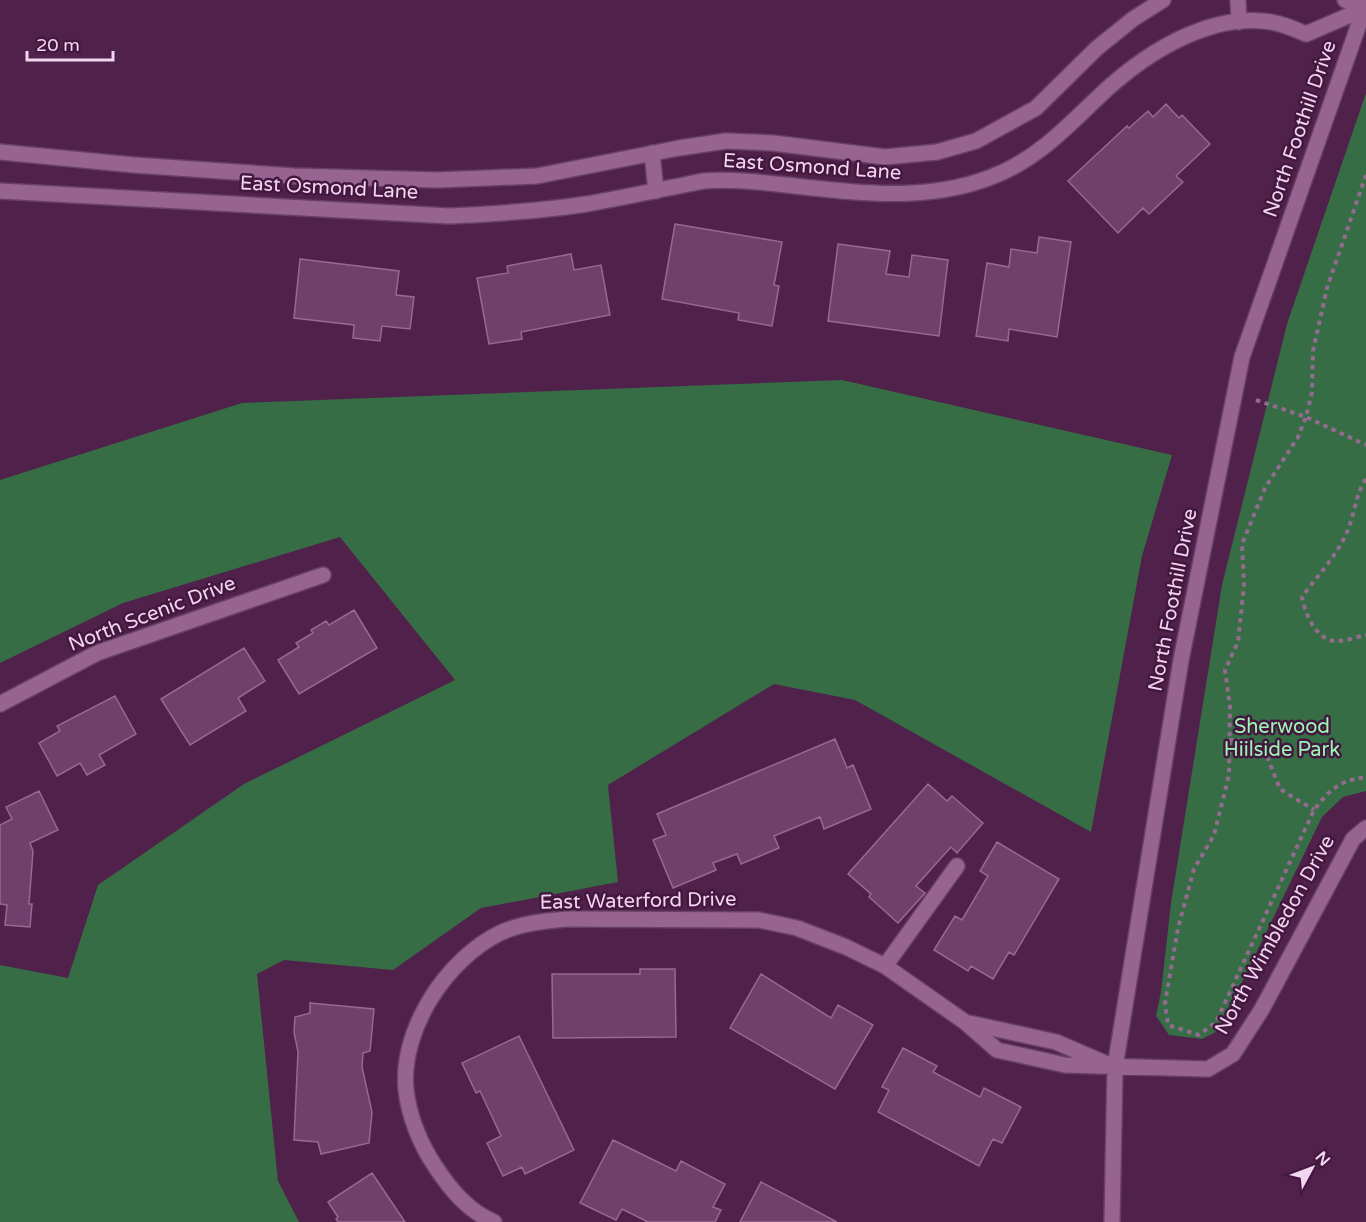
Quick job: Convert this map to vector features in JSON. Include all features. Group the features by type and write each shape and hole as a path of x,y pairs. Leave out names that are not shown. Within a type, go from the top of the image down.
{"street":[{"name":"East Osmond Lane","path":"0,152 134,165 294,176 436,180 537,176 726,141 773,143 885,157 937,152 976,141 1036,108 1097,48 1163,0"},
{"path":"1238,0 1239,22"},
{"path":"1345,0 1365,7"},
{"name":"East Osmond Lane","path":"0,190 450,216 520,213 704,181 743,182 882,195 916,194 976,183 1004,172 1033,155 1058,137 1107,89 1153,52 1187,35 1222,24 1255,20 1269,21 1306,34 1365,7"},
{"name":"North Foothill Drive","path":"1112,1222 1115,1067 1181,660 1242,357 1365,7"},
{"path":"652,153 656,191"},
{"name":"North Scenic Drive","path":"0,704 97,653 323,575"},
{"name":"North Wimbledon Drive","path":"1115,1067 1208,1069 1233,1054 1262,1010 1353,839 1366,828"},
{"path":"885,966 957,866"},
{"name":"East Waterford Drive","path":"494,1222 468,1206 447,1185 427,1154 414,1122 406,1088 409,1053 421,1015 441,982 464,956 501,933 538,922 567,919 759,920 797,928 846,947 885,966 965,1022 1056,1042 1115,1067"}],"path":[{"path":"1366,175 1328,288 1312,351 1312,393 1306,417 1298,437 1265,488 1242,544 1244,585 1238,642 1225,670 1230,706 1229,775 1214,835 1194,869 1178,928 1165,1003 1168,1025 1198,1035 1216,1022 1314,810 1336,786 1352,779 1366,777"},
{"path":"1235,392 1306,417 1366,445"},
{"path":"1366,479 1356,500 1348,529 1334,558 1302,597 1304,610 1319,633 1332,641 1366,635"},
{"path":"1229,740 1252,741 1266,754 1280,789 1314,810"}],"green space":[{"name":"Sherwood Hiilside Park","path":"1366,93 1366,791 1343,797 1322,817 1216,1032 1202,1039 1169,1035 1156,1016 1171,903 1222,585 1287,324"},
{"path":"842,380 1172,455 1142,556 1091,832 855,700 774,684 608,785 618,882 481,908 393,970 284,960 257,974 278,1181 299,1222 0,1222 0,965 68,978 98,885 244,784 455,680 340,537 123,603 0,663 0,480 242,403"}],"building":[{"path":"1166,104 1179,118 1182,115 1210,144 1176,176 1183,182 1149,214 1143,208 1118,233 1068,181 1127,126 1129,128 1148,111 1153,117"},
{"path":"675,224 782,242 774,285 779,286 772,326 738,320 739,313 662,299"},
{"path":"1039,237 1071,242 1057,337 1009,329 1008,341 976,336 987,263 1009,267 1011,249 1037,253"},
{"path":"838,244 890,251 886,274 909,277 912,255 948,260 939,336 828,321"},
{"path":"571,254 574,270 601,265 610,315 521,332 522,339 489,344 477,278 508,273 507,266"},
{"path":"300,259 399,271 396,295 414,297 410,329 382,326 380,341 353,338 354,325 294,318"},
{"path":"354,610 377,648 299,694 278,660 299,647 296,643 313,633 311,630 326,621 329,625"},
{"path":"244,648 265,681 238,698 246,711 190,745 161,699"},
{"path":"115,696 136,734 99,755 105,765 87,775 80,763 57,776 39,743 60,731 57,726"},
{"path":"835,739 847,768 853,765 871,809 824,829 820,817 774,836 779,848 741,864 737,854 713,863 716,870 673,888 653,840 666,835 657,814"},
{"path":"928,784 947,801 952,796 983,823 957,853 951,847 916,886 925,893 898,923 869,897 871,894 848,874"},
{"path":"39,791 58,830 30,843 33,851 29,904 32,904 30,927 5,925 7,905 0,904 0,825 12,819 6,807"},
{"path":"997,842 1059,879 1014,955 1009,952 993,979 971,966 968,971 934,950 955,916 962,920 988,876 980,871"},
{"path":"640,969 675,969 676,1037 553,1038 552,974 640,974"},
{"path":"761,974 831,1018 838,1005 873,1025 835,1089 730,1028"},
{"path":"310,1003 374,1009 370,1051 363,1053 362,1067 372,1112 369,1143 321,1154 318,1142 294,1140 298,1052 294,1032 295,1017 310,1013"},
{"path":"519,1036 574,1150 525,1174 522,1167 503,1176 487,1143 501,1136 480,1091 476,1093 462,1063"},
{"path":"903,1048 937,1066 933,1072 980,1097 984,1088 1021,1107 1002,1143 993,1139 979,1166 878,1112 889,1090 882,1087"},
{"path":"613,1140 676,1171 681,1161 725,1184 713,1207 721,1210 715,1222 648,1222 622,1209 616,1220 580,1203"},
{"path":"372,1173 405,1222 338,1222 336,1219 338,1217 328,1202"},
{"path":"761,1182 837,1222 740,1222"}]}
